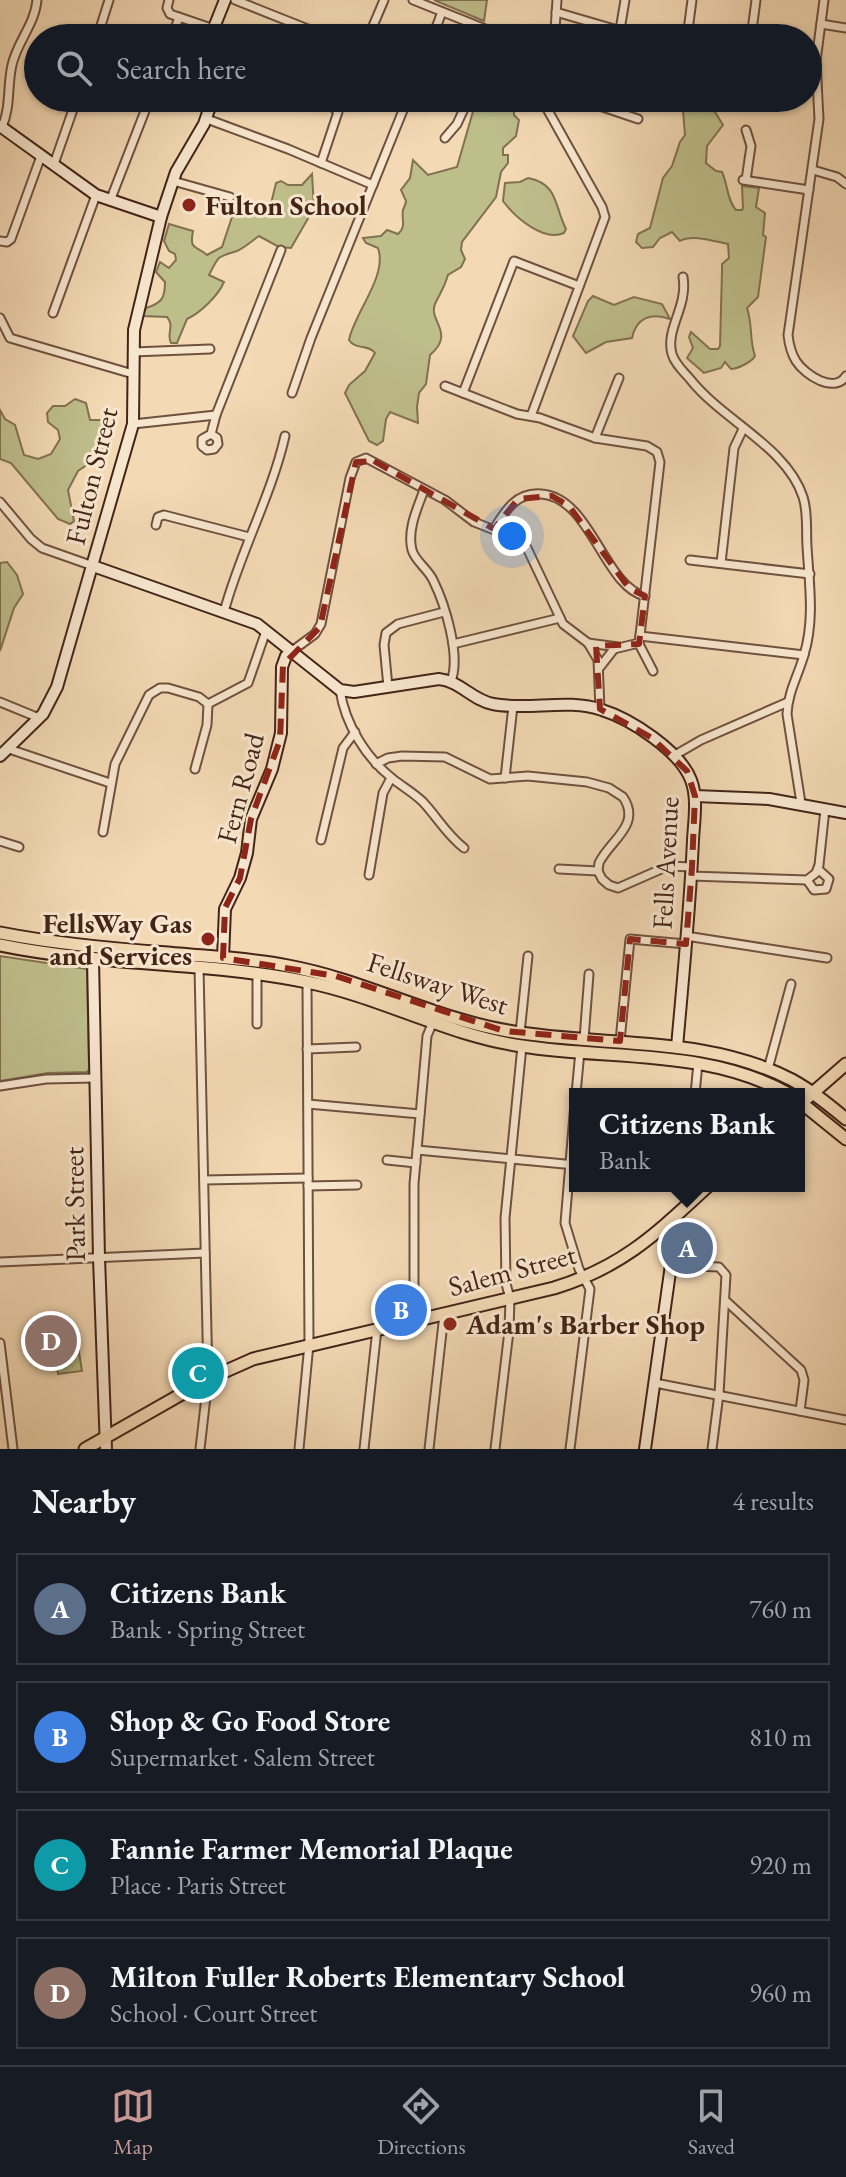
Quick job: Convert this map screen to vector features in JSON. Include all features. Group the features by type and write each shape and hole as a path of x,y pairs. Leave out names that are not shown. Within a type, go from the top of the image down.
{"main road":[{"name":"Fellsway West","path":"0,933 85,946 286,965 336,976 456,1019 582,1045 698,1063 751,1076 776,1088"},
{"name":"Fellsway West","path":"0,945 93,959 257,973 307,982 348,992 432,1024 522,1046 620,1041 677,1047 721,1055 768,1069 804,1088"},
{"path":"805,1099 846,1064"},
{"name":"Fellsway West","path":"805,1088 846,1119"},
{"path":"805,1107 846,1139"},
{"name":"Salem Street","path":"85,1449 106,1443 208,1379 251,1360 585,1277 616,1262 657,1234 702,1192"}],"street":[{"path":"30,24 37,0"},
{"path":"101,24 109,0"},
{"path":"169,0 167,11 194,24"},
{"path":"217,24 225,0"},
{"path":"235,0 295,24"},
{"path":"374,24 384,0"},
{"path":"413,0 470,24"},
{"path":"555,24 557,0"},
{"path":"621,24 625,0"},
{"path":"689,24 692,0"},
{"path":"753,24 756,0"},
{"path":"821,24 824,0"},
{"path":"437,24 442,12"},
{"path":"556,12 599,24"},
{"path":"177,24 179,17"},
{"path":"822,24 846,28"},
{"path":"24,37 13,61 9,108 1,127 96,195 161,217"},
{"path":"54,164 72,112"},
{"path":"110,201 145,112"},
{"name":"Fulton Street","path":"5,753 39,718 54,695 133,424 136,320 161,217 173,181 209,112"},
{"path":"321,163 338,112"},
{"path":"292,393 311,338 402,112"},
{"path":"445,138 463,112"},
{"path":"531,416 604,224 605,214 550,112"},
{"path":"617,112 638,119"},
{"path":"819,112 813,170 788,329 789,345 798,364 815,378 836,384 842,383 846,376"},
{"path":"207,119 373,185"},
{"path":"746,130 751,146 745,180 809,190"},
{"path":"4,241 41,156"},
{"path":"813,170 837,177 846,184"},
{"path":"173,181 230,197"},
{"path":"53,313 96,195"},
{"path":"211,434 281,250"},
{"path":"463,393 514,261 579,286"},
{"path":"683,277 684,299 672,336 675,360 721,412 776,456 800,489 805,503 810,620 804,655 788,702 801,803"},
{"path":"0,318 10,338"},
{"path":"0,335 133,374"},
{"path":"133,352 210,349"},
{"path":"595,438 619,378"},
{"path":"445,386 517,414 595,438 649,446 655,450 659,457 640,640 641,651 653,671"},
{"path":"133,424 216,415"},
{"path":"721,563 734,448 743,429"},
{"path":"224,612 236,569 274,475 285,436"},
{"path":"292,651 315,634 321,624 350,478 355,463 360,459 374,461 451,504 474,522 517,540 530,552 560,618 571,632 588,643 620,647"},
{"path":"1,504 38,545 49,552 257,624 340,690 354,692 432,679 451,681 453,644 444,612 433,579 413,552 413,520 424,490"},
{"path":"494,529 518,499 532,494 552,496 569,506 629,588 645,596"},
{"path":"156,525 158,517 164,515 249,537"},
{"path":"690,560 810,574"},
{"path":"388,687 384,645 386,633 398,624 444,612"},
{"path":"453,644 560,618"},
{"path":"208,704 248,683 266,631"},
{"path":"599,668 607,654 640,640 804,655"},
{"path":"588,643 599,668 600,709"},
{"name":"Fern Road","path":"223,958 225,908 240,878 251,819 272,769 281,733 282,667 286,656 292,651"},
{"name":"Fells Avenue","path":"451,681 474,697 513,706 572,705 600,709 638,728 675,755 690,776 695,796 692,871 677,1047"},
{"path":"103,832 115,764 149,695 168,688 199,697 208,704"},
{"path":"340,690 355,732 376,764 424,802 435,820 464,848"},
{"path":"0,702 39,718"},
{"path":"675,755 701,740 788,702"},
{"path":"195,769 207,725 208,704"},
{"path":"505,778 513,706"},
{"path":"321,840 343,748 355,732"},
{"path":"5,753 110,783"},
{"path":"376,764 402,756 436,756 460,763 482,777 528,776 587,782 609,788 623,797 629,807 629,824 602,857 598,871"},
{"path":"369,875 383,793 391,778"},
{"path":"695,796 801,803 846,813"},
{"path":"598,871 607,884 618,888 668,866 692,871 807,880 818,869 825,809"},
{"path":"0,841 19,847"},
{"path":"559,869 598,871"},
{"path":"807,880 814,890 826,889 829,879 818,869"},
{"path":"620,1041 630,939 686,940 827,958"},
{"path":"520,1033 528,956"},
{"name":"Park Street","path":"93,959 106,1443"},
{"path":"199,968 208,1379 200,1449"},
{"path":"257,973 257,1024"},
{"path":"577,1088 589,974"},
{"path":"299,1449 309,1344 307,982"},
{"path":"768,1069 791,984"},
{"path":"414,1320 416,1163 427,1036 432,1024"},
{"path":"495,1449 509,1331 505,1218 522,1046"},
{"path":"307,1049 356,1047"},
{"path":"696,1088 698,1063"},
{"path":"0,1086 46,1079 96,1078"},
{"path":"308,1104 420,1114"},
{"path":"417,1150 569,1165"},
{"path":"387,1160 416,1163"},
{"path":"204,1180 357,1185"},
{"path":"569,1192 565,1228 579,1269 590,1289 570,1449"},
{"path":"693,1192 697,1197"},
{"path":"645,1449 671,1265 657,1234"},
{"path":"0,1262 205,1253"},
{"path":"671,1265 721,1268 726,1275 719,1394 712,1449"},
{"path":"726,1301 801,1370 804,1380 800,1411"},
{"path":"429,1449 444,1314"},
{"path":"364,1449 377,1329"},
{"path":"0,1343 13,1449"},
{"path":"655,1383 846,1420"}],"highlighted area":[{"path":"374,461 494,529 518,499 552,496 569,506 629,588 645,596 639,644 596,646 600,709 652,738 687,771 695,796 686,944 630,939 620,1041 504,1031 336,976 223,958 225,908 240,878 251,819 280,740 283,665 320,627 356,462"}],"green space":[{"path":"434,0 487,0 484,21"},
{"path":"473,112 514,112 519,120 516,136 503,148 503,155 508,155 508,163 501,172 496,197 462,242 465,259 461,267 448,275 435,304 441,340 430,355 426,384 419,393 418,423 390,412 383,441 377,445 369,441 345,393 349,385 365,371 375,353 349,340 375,282 380,259 378,248 366,243 363,238 381,236 387,230 398,234 401,231 406,201 401,190 410,178 413,160 428,175 457,167"},
{"path":"683,112 715,112 723,125 707,146 706,163 722,172 736,210 743,208 742,186 759,188 756,207 765,213 763,235 766,237 758,297 747,308 755,356 737,368 731,369 725,362 721,368 704,373 687,358 693,348 689,337 691,332 710,349 720,346 722,264 729,258 728,244 697,238 680,241 672,232 660,238 653,247 642,248 636,242 638,234 650,228 663,178 672,166 685,135"},
{"path":"312,174 314,208 291,248 279,247 259,236 240,250 219,258 209,275 224,282 208,304 187,319 177,343 171,343 167,317 143,316 146,308 159,302 163,296 165,282 156,272 160,262 169,268 176,260 164,241 169,224 193,231 194,247 207,255 222,247 236,205 269,212 276,183 302,185"},
{"path":"528,178 545,185 554,197 566,229 564,233 556,235 539,231 522,221 503,201 505,183"},
{"path":"593,296 614,305 634,297 662,304 670,319 657,316 645,318 632,338 606,342 586,353 573,336"},
{"path":"75,399 86,403 90,420 106,420 111,439 109,450 78,471 68,490 74,521 70,524 58,519 11,463 0,459 0,410 5,419 15,425 24,455 38,459 51,454 60,439 58,430 48,422 47,413 53,406 65,406"},
{"path":"7,562 17,575 23,594 14,608 0,651 0,563"},
{"path":"0,956 87,969 87,1072 48,1073 0,1081"},
{"path":"78,1346 82,1371 58,1374 54,1349"}],"place":[{"name":"Fulton School","path":"189,205"},
{"name":"FellsWay Gas and Services","path":"208,939"},
{"name":"Citizens Bank","path":"687,1248"},
{"name":"Shop & Go Food Store","path":"401,1310"},
{"name":"Adam's Barber Shop","path":"450,1324"},
{"name":"Milton Fuller Roberts Elementary School","path":"51,1341"},
{"name":"Fannie Farmer Memorial Plaque","path":"198,1373"}]}
